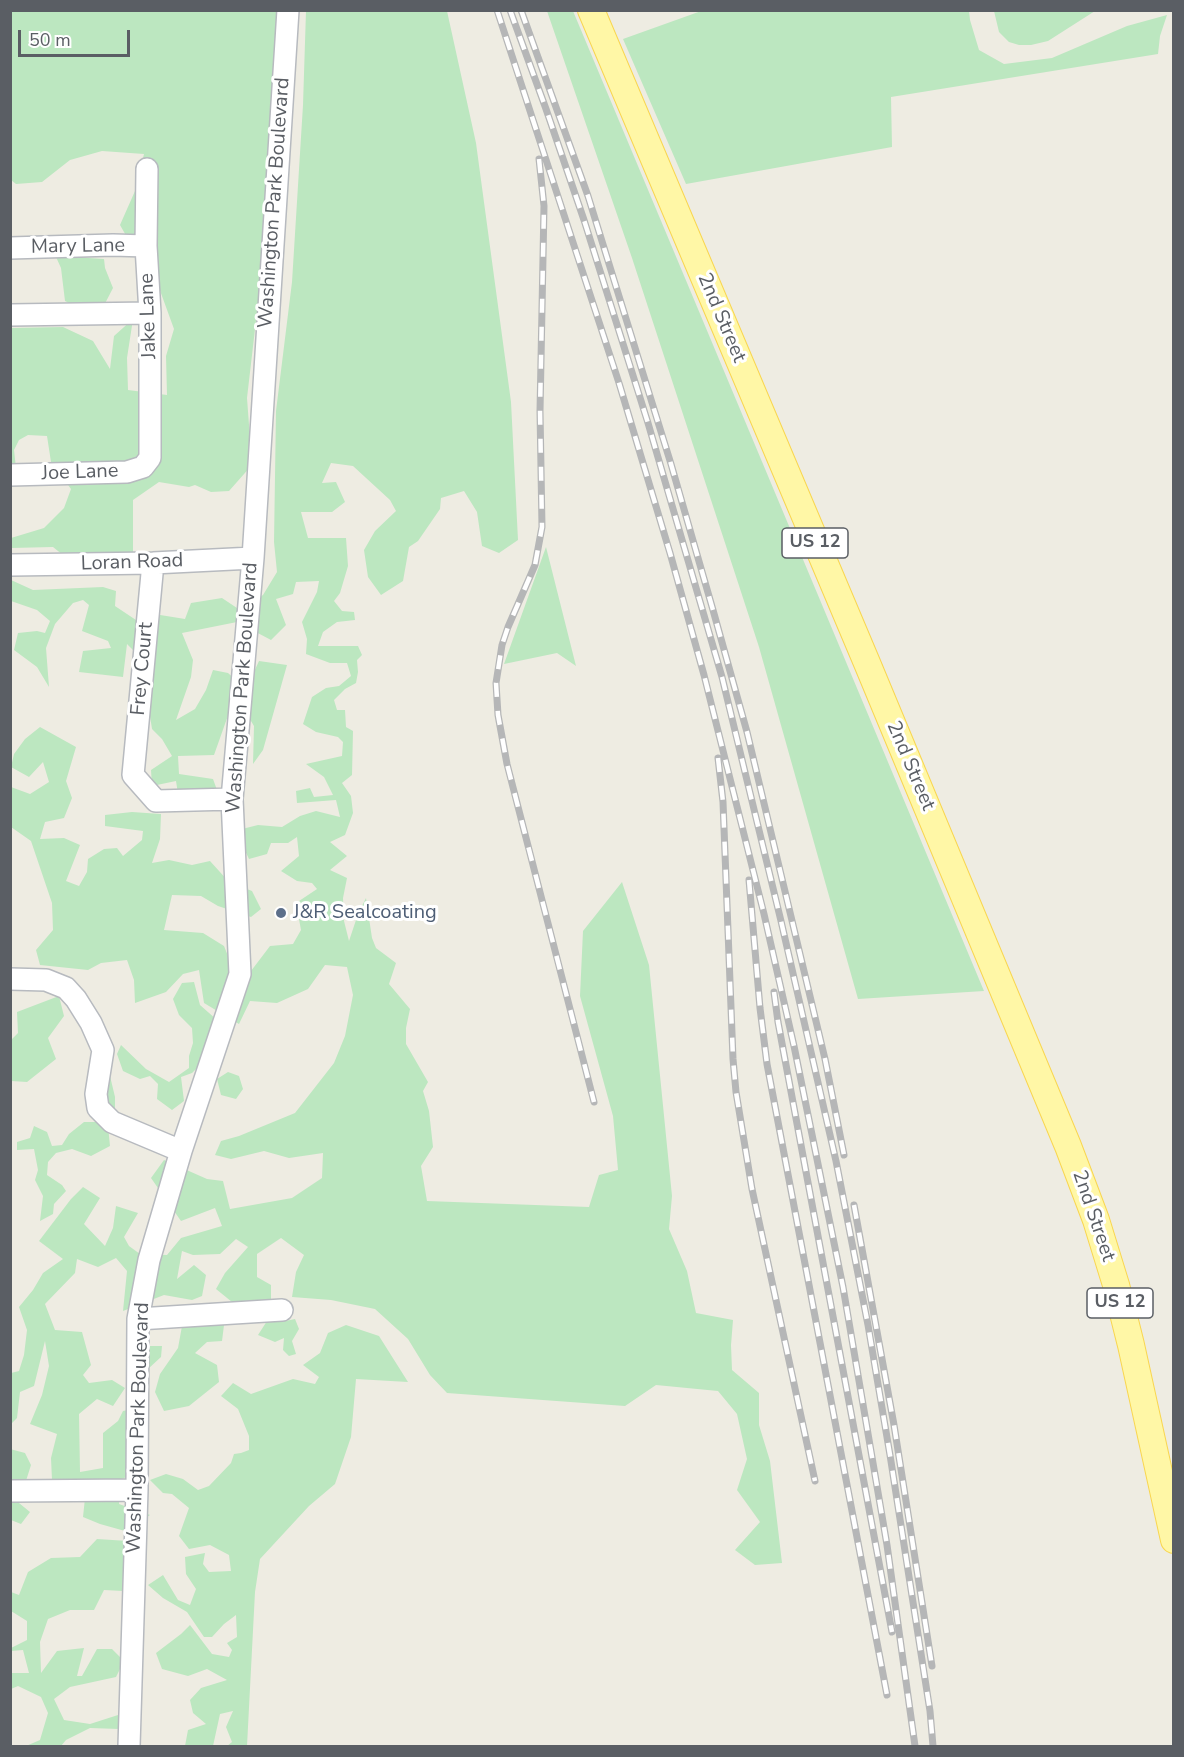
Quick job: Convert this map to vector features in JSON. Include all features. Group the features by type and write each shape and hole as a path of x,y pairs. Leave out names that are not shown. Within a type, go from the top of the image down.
{"main road":[{"name":"2nd Street","path":"591,10 1068,1146 1096,1220 1116,1285 1173,1540"}],"street":[{"name":"Washington Park Boulevard","path":"129,1746 137,1490 138,1319 149,1260 181,1151 240,974 232,799 252,558 288,10"},
{"name":"Jake Lane","path":"147,169 146,246 150,313 151,448 148,463"},
{"name":"Mary Lane","path":"10,248 146,246"},
{"path":"10,315 150,313"},
{"name":"Joe Lane","path":"10,475 127,472 148,463"},
{"name":"Loran Road","path":"10,566 252,558"},
{"name":"Frey Court","path":"153,563 132,775 156,801 232,799"},
{"path":"10,979 46,981 66,988 91,1023 103,1050 96,1094 98,1108 112,1122 181,1151"},
{"path":"138,1319 282,1310"},
{"path":"10,1491 137,1490"}],"green space":[{"path":"704,10 969,11 979,50 1004,64 1052,58 1127,26 1167,15 1160,36 1158,54 891,97 892,147 686,184 623,39"},
{"path":"994,10 1095,11 1048,41 1019,45 1009,42 999,32"},
{"path":"11,11 284,11 262,269 247,398 252,465 229,491 211,492 195,485 189,487 159,482 133,500 133,553 68,559 53,547 11,548 11,538 44,528 64,508 71,489 51,462 47,436 28,435 19,440 14,450 17,477 11,480 11,328 63,327 93,341 110,369 114,336 133,319 127,358 128,390 167,395 166,356 174,329 158,285 120,225 135,191 144,154 102,151 70,160 42,182 16,184 11,180"},
{"path":"306,11 447,11 476,143 511,402 518,540 499,553 482,546 477,512 464,491 441,498 440,509 418,541 409,547 403,581 381,595 368,577 364,550 375,531 396,511 390,500 353,466 331,463 322,483 336,482 345,502 332,512 301,512 308,538 346,538 348,566 340,593 334,601 342,611 354,612 355,620 337,622 323,632 318,646 358,646 362,655 357,660 356,683 345,689 334,700 337,710 345,710 346,727 353,731 352,775 342,783 351,796 353,813 345,835 330,842 347,856 330,870 347,878 343,898 344,921 349,941 366,898 372,938 376,948 396,963 389,984 410,1009 406,1028 406,1044 428,1082 423,1091 429,1111 433,1147 421,1166 427,1201 589,1207 599,1175 618,1170 613,1116 580,996 583,931 622,882 649,965 672,1196 669,1229 687,1271 696,1313 733,1320 732,1370 759,1393 759,1425 770,1461 782,1563 755,1565 735,1550 760,1522 737,1490 747,1459 737,1414 718,1391 656,1385 625,1406 447,1393 430,1375 408,1339 375,1309 331,1300 292,1297 296,1272 304,1255 281,1238 257,1254 257,1277 271,1285 271,1302 232,1302 216,1289 225,1273 248,1247 236,1239 220,1254 193,1255 182,1251 177,1279 194,1265 206,1275 202,1296 192,1300 164,1295 123,1311 127,1271 116,1258 98,1267 77,1259 75,1273 45,1304 55,1330 82,1332 91,1365 83,1375 89,1383 112,1380 125,1388 113,1406 97,1399 79,1414 80,1472 103,1468 103,1433 118,1421 123,1411 133,1409 133,1430 126,1431 133,1475 121,1479 119,1504 150,1515 125,1531 100,1524 83,1517 85,1498 52,1480 51,1458 57,1434 30,1424 42,1395 49,1366 45,1341 34,1386 20,1392 17,1418 11,1424 11,1373 19,1371 24,1355 27,1330 19,1307 43,1273 63,1259 39,1241 83,1187 100,1198 84,1224 105,1246 113,1228 116,1206 138,1213 124,1237 129,1246 140,1254 167,1255 181,1238 222,1226 215,1208 181,1221 151,1178 164,1160 207,1179 223,1181 230,1209 292,1198 322,1178 323,1153 289,1158 264,1151 231,1159 215,1155 221,1141 295,1113 334,1063 345,1036 353,995 347,967 325,965 308,989 277,1003 250,1001 239,1024 204,1003 199,970 183,974 166,992 135,1003 134,980 127,960 101,963 88,970 40,965 36,950 53,930 52,903 31,841 11,827 11,787 30,794 49,782 43,762 29,777 11,767 14,754 25,739 40,727 76,747 66,781 72,798 64,818 45,822 40,839 64,838 80,845 66,881 79,886 87,872 88,859 104,849 117,848 123,856 142,840 143,831 105,826 105,815 132,812 161,814 160,839 152,863 169,860 192,865 210,861 229,882 252,891 261,909 251,917 218,906 201,896 172,895 164,930 203,933 224,946 232,966 251,971 270,946 293,944 301,930 296,903 317,889 312,883 297,881 281,871 299,856 297,837 288,843 271,843 267,854 249,859 240,840 242,829 258,825 282,827 300,816 316,811 340,817 336,800 297,803 296,791 310,788 314,797 333,795 324,777 306,764 342,756 343,742 338,737 316,732 303,724 312,697 326,688 339,686 351,676 347,663 330,663 306,654 307,639 302,622 317,592 319,581 296,582 293,594 276,599 286,625 271,640 237,622 182,633 193,660 191,677 176,720 195,709 206,690 213,670 228,673 246,689 259,661 287,665 263,750 253,764 254,726 245,711 231,707 214,755 178,756 179,774 213,779 217,790 178,794 176,781 152,786 151,770 172,756 162,739 152,729 141,658 127,644 123,677 79,672 83,651 111,648 108,641 82,631 89,605 83,600 73,603 55,624 46,648 49,687 37,667 14,650 18,633 37,631 45,633 50,621 37,610 11,601 11,580 33,590 103,587 116,591 115,606 136,620 155,649 154,614 185,619 191,603 222,598 240,610 263,595 277,572 274,542 276,411 292,282 303,105"},
{"path":"547,11 573,11 984,991 858,999 759,647 632,258"},
{"path":"71,243 73,257 104,259 113,288 98,317 65,301 61,268 56,257 63,244"},
{"path":"546,547 576,666 557,653 504,664"},
{"path":"194,982 200,1005 217,1020 204,1061 192,1073 181,1077 184,1101 172,1110 157,1099 158,1084 150,1076 140,1079 123,1071 117,1054 121,1045 146,1069 169,1082 189,1068 189,1056 193,1043 192,1028 179,1015 173,999 182,983"},
{"path":"59,996 64,1016 48,1038 56,1059 27,1082 11,1081 11,1040 18,1033 17,1012"},
{"path":"228,1072 239,1076 243,1089 236,1099 221,1095 217,1079"},
{"path":"110,1076 115,1097 115,1112 102,1105 104,1080"},
{"path":"84,1122 98,1122 108,1126 110,1146 91,1156 72,1149 56,1153 48,1162 47,1175 62,1185 66,1191 54,1204 53,1214 40,1221 43,1196 35,1180 38,1170 34,1149 17,1150 17,1142 30,1138 34,1126 47,1132 52,1146 62,1145 69,1134"},
{"path":"295,1319 299,1329 292,1341 296,1354 289,1356 283,1350 284,1338 275,1342 258,1335 267,1321 281,1322"},
{"path":"224,1325 222,1341 207,1342 195,1353 217,1365 219,1382 189,1406 164,1411 155,1392 160,1374 178,1348 182,1326"},
{"path":"346,1325 379,1336 408,1382 356,1379 351,1437 335,1484 309,1506 260,1559 255,1592 247,1746 227,1746 232,1742 226,1727 233,1711 220,1714 213,1746 185,1746 188,1730 206,1724 193,1713 190,1700 201,1688 227,1680 207,1669 188,1676 162,1669 156,1653 190,1625 212,1654 229,1657 232,1650 227,1643 237,1637 236,1615 212,1637 204,1637 187,1612 163,1598 148,1585 163,1575 178,1600 190,1605 196,1589 186,1574 185,1557 205,1553 203,1564 209,1572 231,1571 229,1555 210,1545 189,1549 179,1536 189,1508 172,1494 163,1493 150,1480 166,1474 183,1479 198,1490 209,1486 231,1463 234,1454 249,1450 249,1436 238,1409 221,1396 233,1383 251,1394 293,1379 315,1384 319,1377 303,1365 320,1353 328,1333"},
{"path":"144,1346 162,1346 161,1357 148,1369"},
{"path":"10,1449 25,1453 31,1465 19,1503 30,1512 21,1524 11,1520"},
{"path":"97,1539 128,1541 123,1591 104,1590 94,1610 70,1610 48,1619 40,1642 41,1673 57,1651 84,1648 77,1676 82,1676 97,1649 112,1649 124,1661 116,1677 70,1687 54,1699 64,1720 90,1724 118,1715 119,1729 90,1728 66,1740 61,1746 26,1746 40,1740 48,1713 41,1697 18,1686 11,1689 11,1673 29,1673 23,1650 11,1651 11,1648 27,1640 27,1621 11,1611 11,1592 19,1595 28,1572 51,1558 80,1557"}],"railway":[{"path":"497,10 619,383 670,553 704,675 764,914 794,1046 843,1287 887,1545 915,1746"},
{"path":"510,10 584,220 648,423 722,677 836,1161 868,1325 890,1455 930,1711 933,1746"},
{"path":"521,10 588,196 671,464 713,610 747,732 825,1059 844,1155"},
{"path":"539,159 544,206 540,411 542,527 535,565 502,645 496,683 498,715 507,764 594,1102"},
{"path":"718,758 723,802 736,1092 752,1189 815,1481"},
{"path":"749,880 767,1064 887,1695"},
{"path":"774,992 892,1632"},
{"path":"854,1205 894,1425 932,1666"}],"place":[{"name":"J&R Sealcoating","path":"281,913"}]}
